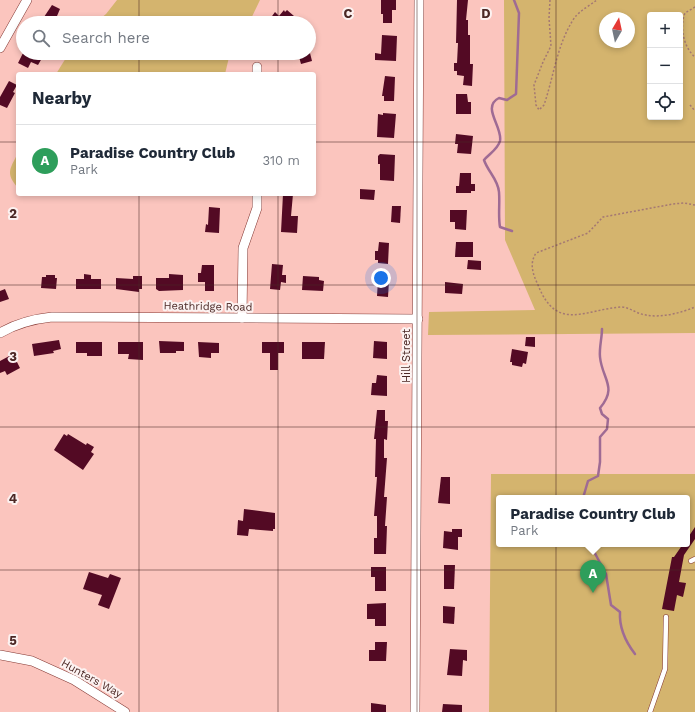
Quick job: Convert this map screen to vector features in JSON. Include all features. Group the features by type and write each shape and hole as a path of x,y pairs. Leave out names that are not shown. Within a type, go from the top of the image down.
{"street":[{"path":"18,16 27,0"},
{"name":"Hill Street","path":"415,712 419,0"},
{"path":"0,48 16,20"},
{"path":"242,318 243,248 257,208 257,196"},
{"name":"Heathridge Road","path":"0,332 30,320 52,317 418,319"},
{"name":"Hunters Way","path":"0,655 32,661 67,677 125,712"}],"lane":[{"path":"650,712 665,669 666,617"}],"path":[{"path":"550,0 549,18 551,46 534,85 536,105 539,110 544,104 562,45 570,26 576,17 597,0"},
{"path":"695,7 685,13 684,22 686,44 695,57"},
{"path":"690,104 695,111"},
{"path":"695,205 680,203 609,216 600,220 588,233 536,253 532,261 534,278 542,297 552,309 566,314 576,315 622,307 629,308 641,314 654,316 680,312 695,307"}],"shaded area":[{"path":"117,0 260,0 252,16 104,16"},
{"path":"504,0 695,0 695,333 428,335 429,312 535,310 505,240"},
{"path":"65,60 228,60 225,72 57,72"},
{"path":"16,157 16,186 10,175"},
{"path":"491,474 695,474 695,712 489,712"}],"building":[{"path":"381,0 396,0 396,10 392,10 392,23 383,23 383,14 381,14"},
{"path":"457,0 468,0 466,20 468,20 468,35 470,35 470,64 473,64 472,86 463,85 464,76 457,75 457,71 454,71 454,63 457,63 458,43 456,43"},
{"path":"52,5 60,9 57,16 45,16"},
{"path":"284,10 285,12 287,10 294,16 279,16"},
{"path":"275,12 279,16 272,16"},
{"path":"382,35 397,36 396,61 375,60 375,53 381,54"},
{"path":"20,60 41,60 38,65 31,62 28,68 18,63"},
{"path":"300,60 312,60 312,61 301,64"},
{"path":"385,76 395,77 394,101 384,101 384,96 382,96"},
{"path":"9,81 16,84 13,92 15,93 7,108 0,105 0,97"},
{"path":"456,94 467,94 468,102 471,102 471,114 456,114"},
{"path":"383,113 396,114 394,138 377,137 378,114 383,115"},
{"path":"456,134 473,136 471,154 457,153 458,144 455,144"},
{"path":"380,154 395,155 394,181 380,180 380,164 378,164 378,156"},
{"path":"460,173 471,173 471,184 475,184 475,191 471,191 471,193 456,193 456,186 459,186"},
{"path":"360,189 375,190 374,200 360,199"},
{"path":"283,196 293,196 291,216 298,216 297,233 281,232"},
{"path":"392,206 401,206 400,223 391,222"},
{"path":"209,207 220,208 219,233 205,232 206,224 208,225"},
{"path":"450,210 467,210 466,230 455,229 455,222 450,222"},
{"path":"379,242 389,243 388,264 378,263 378,260 375,260 375,251 378,251"},
{"path":"456,242 473,242 473,257 455,257"},
{"path":"468,260 481,261 481,270 467,269"},
{"path":"272,264 283,265 282,275 286,275 286,283 281,282 280,290 270,289"},
{"path":"202,265 214,265 214,291 205,291 205,282 198,282 198,273 201,273"},
{"path":"84,274 91,275 91,279 101,279 101,289 76,289 76,279 84,279"},
{"path":"169,274 183,275 183,290 159,291 156,289 156,278 169,278"},
{"path":"46,275 55,275 55,278 57,278 56,289 41,288 42,277 46,277"},
{"path":"133,276 142,276 142,289 139,289 139,292 116,289 116,278 133,279"},
{"path":"303,276 319,277 319,280 324,281 323,291 302,290"},
{"path":"378,280 389,281 388,297 377,296"},
{"path":"445,282 463,284 462,294 445,293"},
{"path":"5,289 9,299 0,302 0,291"},
{"path":"526,337 535,337 535,347 525,346"},
{"path":"59,340 61,349 53,351 54,353 34,356 32,344"},
{"path":"159,341 184,342 184,351 176,351 176,353 160,353"},
{"path":"374,341 387,342 387,359 373,358"},
{"path":"76,342 102,342 102,356 87,356 87,353 76,353"},
{"path":"118,342 143,342 143,360 128,359 129,354 118,354"},
{"path":"198,342 219,343 219,353 211,353 211,358 199,357"},
{"path":"262,342 284,342 284,353 278,353 278,370 270,370 270,353 262,353"},
{"path":"302,342 325,342 324,359 302,359"},
{"path":"512,349 528,352 526,364 523,363 522,367 512,365 512,362 510,362"},
{"path":"13,354 20,368 7,375 5,371 0,373 0,361"},
{"path":"377,375 387,376 387,396 371,395 372,383 376,383"},
{"path":"377,410 385,410 385,421 388,421 387,440 384,439 384,458 387,458 384,497 387,497 385,526 387,526 386,554 374,554 374,538 377,538 377,516 374,516 377,477 375,477 376,439 374,439"},
{"path":"64,434 67,436 68,434 86,445 87,443 94,447 91,452 94,454 83,470 54,450"},
{"path":"441,477 450,477 450,504 438,503"},
{"path":"244,509 275,513 275,529 273,529 273,531 249,529 248,536 237,535 238,520 243,521"},
{"path":"695,527 695,539 690,546 690,534"},
{"path":"452,529 462,529 462,537 458,537 458,550 443,548 444,531 452,532"},
{"path":"681,547 690,547 684,555 679,582 686,583 683,597 677,595 674,611 662,609 672,557 674,557"},
{"path":"444,565 455,565 454,589 444,589"},
{"path":"371,567 386,567 386,591 375,591 375,577 371,577"},
{"path":"89,572 108,578 110,574 121,578 109,609 98,605 102,595 83,589"},
{"path":"386,603 386,626 375,626 375,619 367,619 367,604"},
{"path":"443,606 455,607 454,624 443,623"},
{"path":"375,642 387,642 386,661 369,661 369,650 375,650"},
{"path":"450,649 467,650 467,661 463,660 462,676 447,675"},
{"path":"371,703 386,705 386,712 371,712"},
{"path":"443,704 462,705 462,712 442,712"}],"waterway":[{"path":"512,231 500,227 498,187 484,160 495,149 500,141 499,130 492,112 494,102 499,98 507,100 516,94 519,13 514,0"},
{"path":"584,495 588,481 598,476 600,462 600,437 607,429 608,419 602,414 600,408 608,394 608,383 601,365 600,357 602,329"},
{"path":"592,547 606,574 611,605 620,612 623,634 635,654"}],"place":[{"name":"Paradise Country Club","path":"593,593"}]}
